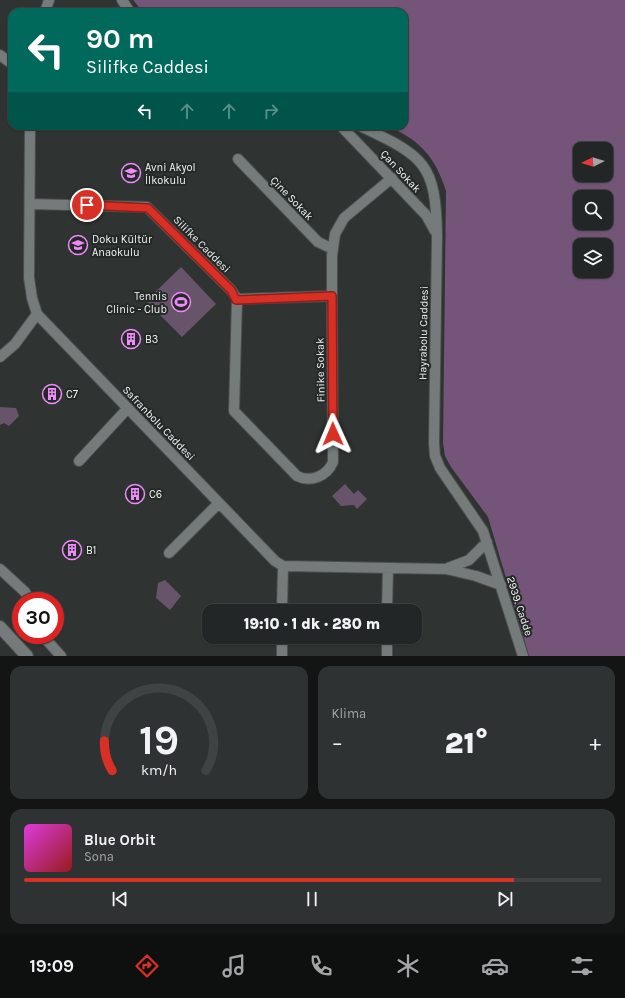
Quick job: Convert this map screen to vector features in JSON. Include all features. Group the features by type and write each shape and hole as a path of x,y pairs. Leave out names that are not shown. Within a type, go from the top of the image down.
{"main road":[{"path":"0,627 27,656"}],"street":[{"name":"Safranbolu Caddesi","path":"30,130 29,278 32,298 38,314 219,503 283,566"},
{"name":"Çan Sokak","path":"345,130 426,215 433,225 437,236"},
{"name":"Hayrabolu Caddesi","path":"368,130 403,147 423,165 431,180 435,193 437,236 435,456 444,473 477,521 487,542 494,563"},
{"name":"Çine Sokak","path":"238,159 318,242 333,249"},
{"name":"Finike Sokak","path":"236,300 234,411 297,476 310,479 324,474 333,462 332,296 333,249 336,230 341,220 392,178"},
{"name":"Silifke Caddesi","path":"30,204 147,207 231,290 236,300"},
{"path":"236,300 332,296"},
{"path":"0,357 15,344 38,314"},
{"path":"79,461 128,408"},
{"path":"168,554 219,503"},
{"path":"446,569 469,560 487,542"},
{"name":"2939. Cadde","path":"494,563 523,656"},
{"path":"282,604 283,566 446,569 476,576 501,585"},
{"path":"0,568 25,592"},
{"path":"388,568 388,604"},
{"path":"51,644 62,656"},
{"path":"282,644 282,656"},
{"path":"387,656 388,644"}],"shaded area":[{"path":"133,0 625,0 625,656 529,656 488,517 451,467 445,456 443,443 446,191 432,159 418,144 396,130 408,130 408,8 140,8"},
{"name":"Tennis Clinic - Club","path":"181,267 216,304 182,337 146,301"},
{"path":"0,407 16,408 19,416 9,426 4,423 0,425"},
{"path":"345,484 354,494 358,490 367,499 357,509 354,505 341,506 332,496"},
{"path":"165,580 181,596 170,610 156,598 158,583"}],"place":[{"name":"Avni Akyol İlkokulu","path":"131,173"},
{"name":"Doku Kültür Anaokulu","path":"78,245"},
{"name":"Tennis Clinic - Club","path":"181,302"},
{"name":"B3","path":"131,339"},
{"name":"C7","path":"52,394"},
{"name":"C6","path":"135,494"},
{"name":"B1","path":"72,550"}],"route":[{"path":"87,205 148,208 231,290 236,300 332,296 333,434"}]}
